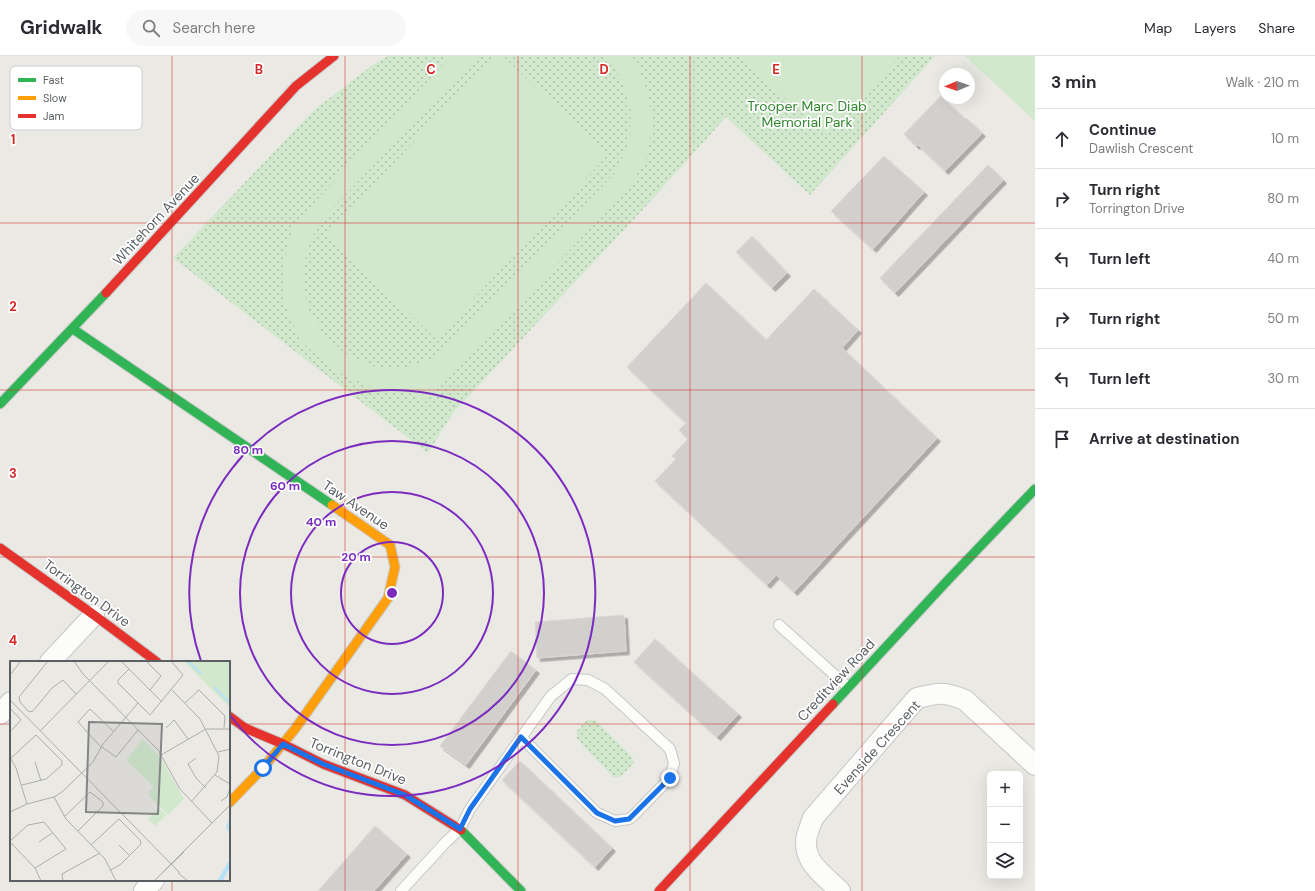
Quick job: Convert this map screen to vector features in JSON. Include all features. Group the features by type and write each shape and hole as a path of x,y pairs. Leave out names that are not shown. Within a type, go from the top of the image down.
{"street":[{"name":"Whitehorn Avenue","path":"0,404 73,329 296,86 334,56"},
{"name":"Taw Avenue","path":"73,329 390,545 395,567 388,598 295,729 263,768 230,802"},
{"name":"Creditview Road","path":"659,891 948,580 1035,489"},
{"name":"Torrington Drive","path":"0,548 156,661"},
{"path":"51,661 94,615"},
{"name":"Evenside Crescent","path":"840,891 816,868 808,858 806,841 813,818 917,698 940,693 953,695 965,700 1035,765"},
{"path":"0,714 10,703"},
{"name":"Torrington Drive","path":"230,717 245,728 283,744 323,764 405,795 460,829 522,891"},
{"path":"144,891 153,881"}],"lane":[{"path":"779,625 848,687"},
{"path":"401,891 460,829 470,809 550,696 572,679 588,680 605,689 670,749 674,764 670,778 629,819 615,821 597,813 521,737"}],"green space":[{"name":"Trooper Marc Diab Memorial Park","path":"388,56 935,56 810,195 726,117 648,204 453,413 428,453 173,258 313,111 371,66"},
{"path":"451,56 479,56 321,220 307,248 303,278 308,309 324,335 347,355 376,367 407,367 436,358 616,172 629,143 631,112 623,82 606,56 632,56 636,62 647,91 653,123 646,160 630,186 425,402 413,390 416,386 394,388 371,387 336,371 301,342 284,303 283,264 293,229 313,204"},
{"path":"494,56 503,56 608,155 436,339 326,236"},
{"name":"Trooper Marc Diab Memorial Park","path":"740,56 900,56 827,136"},
{"path":"965,56 1035,56 1035,121"},
{"path":"587,720 595,720 632,757 634,763 620,777 613,777 577,739 577,731"}],"building":[{"path":"939,98 939,104 949,104 982,133 945,171 918,145 916,146 904,134"},
{"path":"884,156 924,192 873,249 831,211"},
{"path":"988,165 1003,180 895,293 880,278"},
{"path":"752,236 787,273 772,288 736,252"},
{"path":"706,283 766,340 814,289 858,330 842,348 937,438 794,592 776,575 767,585 655,481 676,459 672,456 688,439 679,430 686,423 627,367"},
{"path":"624,615 626,651 537,658 535,622"},
{"path":"655,639 738,714 717,737 634,662"},
{"path":"511,651 536,670 466,765 440,746"},
{"path":"520,761 612,848 595,867 502,780"},
{"path":"375,826 407,854 374,891 318,891"}],"traffic: fast":[{"path":"0,404 106,293"},
{"path":"73,329 332,505"},
{"path":"833,704 1035,489"},
{"path":"461,830 521,891"}],"traffic: slow":[{"path":"230,802 263,768 295,729 388,598 395,567 390,545 332,505"}],"traffic: jam":[{"path":"106,293 296,86 334,56"},
{"path":"0,548 156,661"},
{"path":"659,891 833,704"},
{"path":"230,717 245,728 283,744 323,764 405,795 461,830"}],"route":[{"path":"263,768 283,744 323,764 405,795 460,829 470,809 521,737 597,813 615,821 629,819 670,778"}]}
